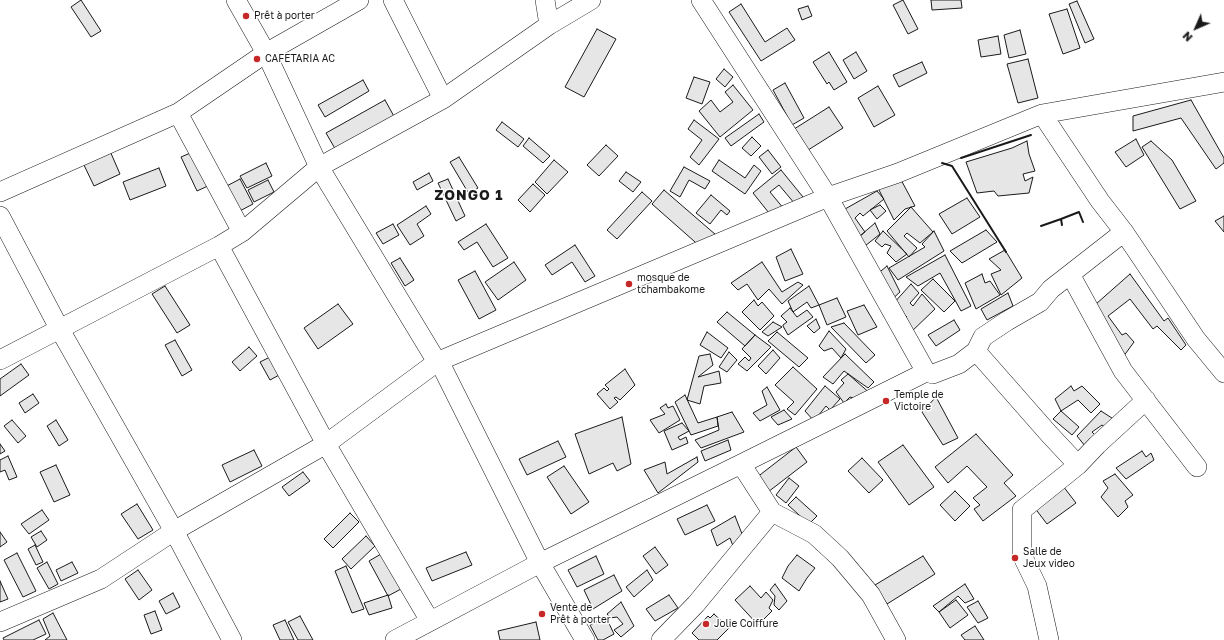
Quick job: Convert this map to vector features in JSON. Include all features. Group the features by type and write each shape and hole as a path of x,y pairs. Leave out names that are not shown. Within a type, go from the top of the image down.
{"street":[{"path":"236,0 266,53 319,167 438,361 540,563 585,640"},
{"path":"0,192 178,113 266,53 359,0"},
{"path":"394,0 443,99"},
{"path":"545,0 549,25"},
{"path":"0,360 219,246 242,232 319,167 443,99 549,25 590,0"},
{"path":"701,0 828,197 926,372"},
{"path":"0,622 101,579 174,531 326,444 438,361 828,197 898,173 1042,114 1224,82"},
{"path":"178,113 242,232"},
{"path":"1042,114 1100,201 1124,232 1196,339 1224,373"},
{"path":"0,216 59,328 174,531 232,640"},
{"path":"395,640 540,563 926,372 933,374 959,364 976,351 983,337 1040,302 1051,289 1124,232"},
{"path":"219,246 326,444 430,621"},
{"path":"1070,274 1122,371 1197,467"},
{"path":"976,351 1078,465"},
{"path":"1049,640 1037,586 1022,555 1022,510 1078,465 1097,445 1146,400"},
{"path":"741,464 772,512 814,534 840,558 871,595 896,640"},
{"path":"661,640 696,604 772,512"}],"building":[{"path":"81,0 101,31 91,37 71,7"},
{"path":"903,0 918,29 908,34 893,5"},
{"path":"931,0 961,0 962,8 932,10"},
{"path":"1077,1 1094,39 1085,43 1069,4"},
{"path":"741,4 765,42 787,28 795,40 761,61 729,12"},
{"path":"808,6 812,16 802,20 798,9"},
{"path":"1067,9 1080,48 1063,54 1049,14"},
{"path":"597,29 616,39 584,97 565,87"},
{"path":"1020,30 1026,54 1009,58 1004,35"},
{"path":"998,36 1001,54 981,57 978,40"},
{"path":"829,52 847,82 834,90 829,82 827,84 813,62"},
{"path":"856,52 867,71 854,79 843,60"},
{"path":"1028,59 1038,98 1018,103 1007,64"},
{"path":"922,62 927,73 899,87 893,75"},
{"path":"724,69 733,77 725,87 716,79"},
{"path":"694,77 710,82 702,104 686,98"},
{"path":"363,80 369,91 325,117 318,105"},
{"path":"785,83 804,118 792,125 773,90"},
{"path":"733,85 753,110 720,137 699,111 711,100 720,112 733,102 725,92"},
{"path":"878,86 895,115 874,127 858,98"},
{"path":"385,100 396,120 337,152 326,133"},
{"path":"1191,100 1224,158 1224,163 1216,169 1181,118 1133,131 1133,116"},
{"path":"829,107 843,128 805,152 791,131"},
{"path":"759,114 764,122 731,146 725,138"},
{"path":"694,120 719,139 699,165 690,157 702,140 688,129"},
{"path":"502,122 524,139 518,147 496,130"},
{"path":"752,137 761,146 751,156 742,148"},
{"path":"529,138 550,156 543,163 523,146"},
{"path":"1136,139 1144,155 1126,167 1115,152"},
{"path":"1027,141 1029,154 1035,171 1023,174 1025,181 1033,177 1029,193 998,196 994,191 977,193 966,162 1012,148"},
{"path":"1151,141 1172,160 1196,201 1180,209 1142,147"},
{"path":"606,145 618,156 599,176 587,165"},
{"path":"768,150 781,167 772,174 759,157"},
{"path":"110,151 120,174 94,186 83,163"},
{"path":"195,151 210,185 197,191 181,157"},
{"path":"459,157 478,188 469,194 450,162"},
{"path":"554,160 568,172 547,194 535,182"},
{"path":"719,160 745,178 754,165 761,171 745,194 712,171"},
{"path":"266,163 272,176 247,188 240,176"},
{"path":"684,167 710,181 705,189 689,180 680,197 670,191"},
{"path":"159,168 166,186 130,200 123,182"},
{"path":"781,170 803,197 795,204 779,185 770,192 784,209 773,218 753,193"},
{"path":"626,172 641,182 633,192 619,181"},
{"path":"429,173 433,181 417,190 413,182"},
{"path":"899,176 915,206 905,209 894,220 878,188"},
{"path":"240,179 253,204 234,214 221,189"},
{"path":"448,179 465,216 456,221 438,183"},
{"path":"268,180 274,192 254,202 248,190"},
{"path":"533,184 545,195 530,212 518,200"},
{"path":"664,190 716,235 703,249 652,204"},
{"path":"877,191 884,199 863,216 860,213 855,218 865,232 854,241 838,213"},
{"path":"642,192 652,201 617,239 607,230"},
{"path":"711,195 730,211 727,215 721,210 710,224 696,213"},
{"path":"967,198 980,217 952,234 939,214"},
{"path":"880,205 886,211 877,219 870,210"},
{"path":"426,206 431,214 417,224 424,236 410,245 397,225"},
{"path":"911,207 933,232 920,243 907,233 904,236 917,248 909,257 887,231"},
{"path":"1224,216 1224,232 1215,221"},
{"path":"875,223 880,234 860,250 854,241"},
{"path":"393,224 399,235 383,244 376,233"},
{"path":"486,224 508,258 493,267 477,242 464,250 458,242"},
{"path":"986,230 997,242 962,263 950,251"},
{"path":"883,231 907,254 896,262 887,253 891,246 885,244 882,247 875,241"},
{"path":"934,231 944,251 898,280 889,268 925,247 922,244"},
{"path":"575,245 595,276 585,282 572,262 552,275 545,265"},
{"path":"791,249 803,274 785,281 776,257"},
{"path":"1005,250 1022,278 1001,295 991,274 1001,270 989,259"},
{"path":"945,255 971,306 961,311 940,273 918,286 906,277"},
{"path":"400,258 414,280 405,286 391,263"},
{"path":"514,262 526,280 498,300 485,282"},
{"path":"762,262 782,292 798,282 803,285 782,304 769,289 758,300 747,284 738,290 731,283"},
{"path":"887,266 900,292 889,302 875,276"},
{"path":"475,271 496,310 479,319 458,280"},
{"path":"982,274 985,283 990,281 1000,295 976,309 965,283"},
{"path":"1130,274 1164,321 1168,318 1186,345 1181,350 1157,326 1153,329 1130,299 1108,316 1122,335 1126,333 1134,342 1123,357 1096,304"},
{"path":"933,279 955,301 944,312 921,290"},
{"path":"911,284 919,293 910,303 913,306 922,294 935,309 909,334 902,321 907,317 893,304"},
{"path":"165,286 190,325 177,333 152,294"},
{"path":"809,286 819,305 811,308 807,302 793,312 788,301"},
{"path":"1008,293 1013,306 987,320 981,309"},
{"path":"837,298 846,317 827,325 819,305"},
{"path":"754,300 758,306 762,302 774,316 760,330 742,312"},
{"path":"338,304 353,324 318,349 304,328"},
{"path":"864,305 877,327 858,335 847,311"},
{"path":"790,308 797,317 807,310 813,317 788,335 783,326 787,322 781,316"},
{"path":"727,312 755,335 745,346 717,322"},
{"path":"816,319 820,328 814,333 807,326"},
{"path":"954,320 960,330 936,346 928,335"},
{"path":"773,322 782,327 768,336 762,332"},
{"path":"844,323 875,355 866,363 831,327"},
{"path":"829,331 846,349 841,358 832,348 824,351 819,346"},
{"path":"707,332 728,348 721,358 700,345"},
{"path":"777,332 808,358 799,367 768,341"},
{"path":"755,335 771,347 747,371 738,364 745,357 749,361 751,358 742,349"},
{"path":"175,340 192,370 182,376 165,345"},
{"path":"249,347 257,356 240,371 232,362"},
{"path":"773,350 780,358 766,374 758,366"},
{"path":"729,352 737,360 727,372 719,367"},
{"path":"710,354 713,365 698,377 719,371 721,383 704,386 700,404 687,400 699,356"},
{"path":"845,354 874,382 868,388 844,371 833,384 823,377"},
{"path":"272,356 281,374 270,380 260,362"},
{"path":"21,364 29,375 0,396 0,379"},
{"path":"793,367 817,389 795,415 787,409 794,402 775,385"},
{"path":"625,369 635,385 620,400 616,397 614,398 618,402 610,409 597,394 604,388 607,391 609,389 605,385"},
{"path":"848,374 872,395 866,402 850,397 844,403 836,392 844,383 841,380"},
{"path":"825,386 840,399 830,410 826,406 814,421 805,411"},
{"path":"1071,386 1074,391 1082,386 1100,404 1091,413 1078,400 1061,411 1055,399"},
{"path":"767,387 780,410 760,421 753,413 767,405 762,391"},
{"path":"33,394 39,403 25,413 19,403"},
{"path":"685,395 698,423 717,417 718,426 691,435 675,402"},
{"path":"936,397 958,438 943,445 922,412"},
{"path":"666,404 668,408 673,406 680,420 659,433 650,420 665,414 660,408"},
{"path":"784,410 792,419 778,425 771,417"},
{"path":"1061,411 1079,427 1072,435 1053,419"},
{"path":"1101,411 1115,420 1109,430 1102,425 1092,432 1097,437 1085,446 1077,436"},
{"path":"732,412 744,432 701,448 695,440 719,430 717,417"},
{"path":"622,417 631,464 617,471 613,463 589,474 575,434"},
{"path":"12,420 26,436 18,443 4,426"},
{"path":"56,420 68,440 59,446 47,426"},
{"path":"682,423 689,431 678,437 680,440 686,437 688,443 672,450 664,431"},
{"path":"976,434 1013,475 1004,483 1016,496 983,521 974,509 980,505 973,498 987,487 967,466 948,483 935,467"},
{"path":"728,440 731,450 705,461 701,451"},
{"path":"558,441 566,457 527,475 519,459"},
{"path":"0,444 5,451 0,454"},
{"path":"903,445 934,487 909,505 878,462"},
{"path":"796,447 807,462 768,492 756,478"},
{"path":"254,450 262,466 230,482 222,465"},
{"path":"1142,451 1146,457 1151,453 1154,460 1126,479 1116,468"},
{"path":"8,456 17,477 9,480 5,470 0,472 0,460"},
{"path":"697,457 698,462 658,493 644,470 665,462 667,474"},
{"path":"862,458 883,480 869,493 848,471"},
{"path":"56,465 70,495 54,502 40,472"},
{"path":"564,466 589,502 571,514 547,477"},
{"path":"303,472 310,481 289,496 282,487"},
{"path":"1115,474 1133,495 1125,501 1128,507 1118,517 1101,497 1108,488 1103,481"},
{"path":"789,478 799,486 786,503 776,495"},
{"path":"1063,486 1076,503 1047,524 1034,507"},
{"path":"955,491 970,506 955,521 940,505"},
{"path":"796,497 817,516 809,524 788,505"},
{"path":"137,504 153,530 138,539 121,514"},
{"path":"707,505 715,521 685,535 677,519"},
{"path":"42,510 49,520 29,534 21,524"},
{"path":"350,513 359,522 333,548 324,539"},
{"path":"735,516 744,539 733,546 730,538 717,546 711,530"},
{"path":"41,531 47,540 37,547 31,537"},
{"path":"0,532 7,542 0,547"},
{"path":"366,536 375,546 351,569 342,559"},
{"path":"35,545 43,562 36,565 28,549"},
{"path":"655,547 668,565 656,574 643,556"},
{"path":"466,552 472,565 432,581 426,568"},
{"path":"17,553 36,591 23,597 4,560"},
{"path":"381,554 401,589 388,596 369,561"},
{"path":"797,555 815,568 799,591 782,578 788,566"},
{"path":"596,556 604,574 577,587 568,570"},
{"path":"923,556 935,574 887,604 875,585"},
{"path":"47,562 58,584 49,589 37,568"},
{"path":"72,562 78,573 61,581 56,570"},
{"path":"346,566 364,609 352,613 335,571"},
{"path":"138,570 152,590 139,600 125,579"},
{"path":"647,570 653,580 634,597 626,587"},
{"path":"614,575 622,591 593,609 584,590"},
{"path":"0,581 8,599 0,602"},
{"path":"775,584 787,601 779,610 774,605 775,596 770,590"},
{"path":"965,584 974,599 965,603 958,596 939,612 933,606"},
{"path":"750,586 761,598 766,592 773,600 769,608 772,611 758,625 735,600"},
{"path":"173,593 180,607 166,614 159,601"},
{"path":"388,595 392,608 369,615 364,603"},
{"path":"669,595 678,608 655,621 646,609"},
{"path":"956,600 968,615 950,628 939,612"},
{"path":"978,601 988,618 978,623 967,607"},
{"path":"621,602 634,626 621,637 614,630 623,624 617,617 610,618 607,614"},
{"path":"155,611 162,630 151,634 144,615"},
{"path":"53,613 67,640 45,640 50,636 43,619"},
{"path":"714,614 729,628 717,640 699,640 692,633 708,616 710,618"},
{"path":"300,616 313,640 298,640 288,622"},
{"path":"606,617 614,634 603,640 598,640 590,625"},
{"path":"39,620 46,634 33,640 4,640 3,638"},
{"path":"285,620 294,640 280,640 273,625"},
{"path":"536,622 540,640 500,640 498,631"},
{"path":"975,626 984,640 965,640 961,635"}],"wall":[{"path":"961,158 1031,135"},
{"path":"942,163 952,166 1006,252"},
{"path":"1061,219 1079,212 1083,222"},
{"path":"1041,226 1061,219 1062,225"}],"place":[{"name":"Prêt à porter","path":"246,16"},
{"name":"CAFETARIA AC","path":"257,59"},
{"name":"mosque de tchambakome","path":"629,284"},
{"name":"Temple de Victoire","path":"886,401"},
{"name":"Salle de Jeux video","path":"1015,558"},
{"name":"Vente de Prêt à porter","path":"542,614"},
{"name":"Jolie Coiffure","path":"706,624"}],"district":[{"name":"ZONGO 1","path":"469,196"}]}
